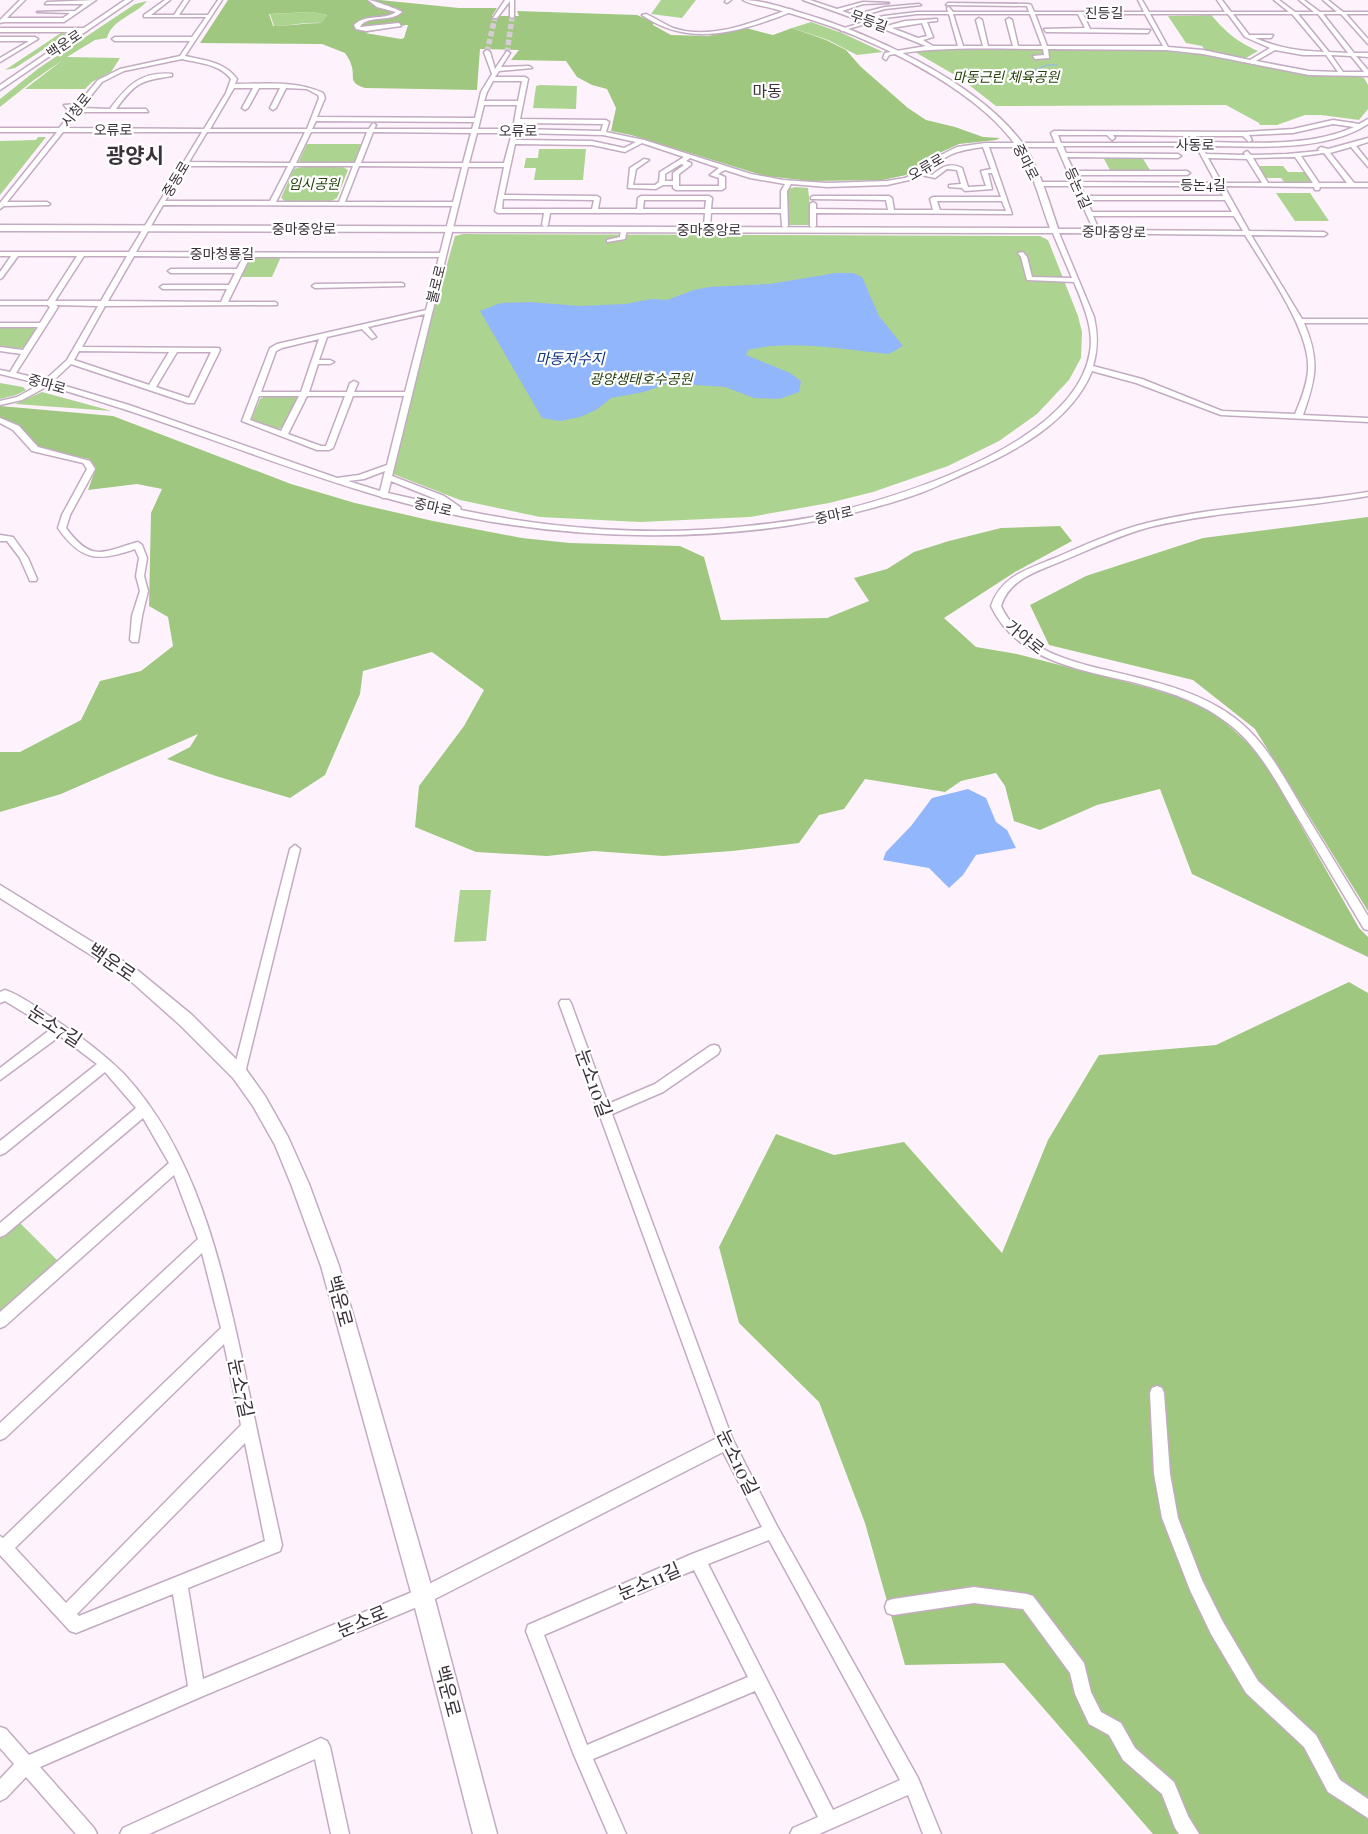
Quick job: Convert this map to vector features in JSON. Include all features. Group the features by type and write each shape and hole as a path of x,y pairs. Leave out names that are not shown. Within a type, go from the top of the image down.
{"main road":[{"name":"백운로","path":"0,88 129,0"},
{"name":"중마로","path":"746,0 791,10 897,52 943,78 981,106 1001,122 1019,144 1030,162 1054,230"},
{"name":"중마중앙로","path":"450,227 545,225 813,226 1054,230"},
{"name":"중마중앙로","path":"0,226 450,227 624,230 1054,230"},
{"name":"백운로","path":"0,891 131,974 186,1020 239,1073 259,1101 282,1142 300,1184 330,1266 423,1596 485,1834"}],"street":[{"path":"2,22 23,0"},
{"path":"168,0 146,16 209,16"},
{"path":"175,16 187,0"},
{"path":"220,0 182,57 211,64 229,72 234,79 233,86 308,88 321,94 322,98 314,119 272,204"},
{"path":"370,0 379,6 400,12 393,16 364,19 356,26 358,28 366,29 399,25"},
{"path":"495,17 508,0"},
{"path":"512,0 512,17"},
{"name":"무등길","path":"806,0 839,10 932,47"},
{"path":"1140,0 1166,48 1156,50 1155,53"},
{"path":"1219,0 1247,36 1274,48 1303,54 1368,55"},
{"path":"1276,0 1294,13 1341,74"},
{"path":"1301,0 1319,13 1368,74"},
{"path":"1325,0 1342,13 1368,42"},
{"path":"32,20 48,2 91,2"},
{"path":"2,22 64,20 91,2"},
{"path":"961,47 948,2 1027,2 1045,47 1046,57 1035,57"},
{"path":"823,5 829,3"},
{"path":"839,10 862,3 899,3 927,5 929,13"},
{"path":"855,16 899,3"},
{"path":"644,15 675,30 714,32 755,24 791,10"},
{"path":"39,12 77,12"},
{"name":"진등길","path":"843,30 894,15 929,13 1228,13 1255,16 1294,13 1368,13"},
{"path":"1080,13 1088,30"},
{"path":"918,40 930,37 924,20"},
{"path":"887,28 905,22 939,20"},
{"path":"946,20 962,20"},
{"path":"970,20 986,20"},
{"path":"979,20 986,47"},
{"path":"1002,20 1018,20"},
{"path":"1009,20 1016,47"},
{"path":"1026,20 1035,20"},
{"path":"175,39 181,29"},
{"path":"0,30 85,30"},
{"path":"1046,30 1148,30"},
{"path":"1247,36 1271,36"},
{"path":"115,39 195,38"},
{"path":"0,39 34,39 0,60"},
{"name":"무등길","path":"886,58 887,54 932,47 1166,48 1203,52 1302,72 1368,74"},
{"path":"944,47 946,56"},
{"path":"1250,62 1274,48"},
{"path":"9,49 17,49"},
{"path":"487,52 493,76 525,78 519,119 498,211 785,211"},
{"name":"불로로","path":"383,496 484,92 499,69 507,52"},
{"name":"시청로","path":"1,206 94,86 112,74 182,57"},
{"path":"499,69 529,68"},
{"path":"112,110 132,84 146,78 170,75"},
{"name":"중동로","path":"0,403 19,398 46,383 70,360 233,86"},
{"path":"245,108 257,86"},
{"path":"273,108 284,86"},
{"path":"482,103 521,103"},
{"path":"66,106 77,109 146,110"},
{"path":"519,119 578,117"},
{"path":"314,119 478,120"},
{"path":"340,204 375,119"},
{"path":"519,119 606,122 603,133"},
{"name":"사동로","path":"1019,144 1253,145 1308,141 1332,136 1360,126 1368,121"},
{"path":"1059,144 1054,133 1245,134 1293,131 1333,122 1360,126 1367,131"},
{"name":"오류로","path":"0,130 14,127 60,130 515,131 603,133 642,141 750,176 811,185 887,184 921,173 941,157 957,149 985,145 1019,144"},
{"path":"1293,131 1326,152 1352,185"},
{"path":"1109,133 1115,144"},
{"path":"1192,134 1310,341 1313,364 1311,380 1298,417"},
{"path":"1245,134 1253,145"},
{"path":"35,136 55,136"},
{"path":"1204,156 1297,155 1326,152 1368,140"},
{"path":"536,146 592,143 625,150 642,141"},
{"path":"514,142 593,148"},
{"name":"등논1길","path":"1059,144 1097,232"},
{"path":"1173,144 1193,184"},
{"path":"814,211 1010,212 985,145"},
{"path":"1242,145 1266,185"},
{"path":"1355,145 1368,146"},
{"path":"1355,145 1368,165"},
{"path":"1064,155 1178,156"},
{"path":"1297,155 1317,185 1316,188 1318,190 1297,190"},
{"path":"662,183 662,173 688,157"},
{"path":"646,160 633,168 630,187 656,188 662,183 676,183"},
{"path":"679,161 689,164 676,173 676,188 722,188 722,177 713,174"},
{"path":"185,164 507,166"},
{"path":"921,173 933,177 946,167 959,168 965,189 990,188 984,171 995,171"},
{"path":"711,188 710,177 723,168"},
{"path":"1071,173 1187,174"},
{"path":"785,226 784,191 789,183"},
{"name":"등논4길","path":"1038,184 1368,185"},
{"path":"1135,184 1155,223"},
{"path":"811,185 814,211 813,226"},
{"path":"951,186 965,186"},
{"path":"501,197 597,198 595,211"},
{"path":"640,211 641,198 709,198 707,226"},
{"path":"813,198 888,198 891,212"},
{"path":"1082,198 1228,198"},
{"path":"937,212 933,199 1005,199"},
{"path":"162,203 456,204"},
{"path":"1,206 47,204"},
{"path":"545,225 547,211"},
{"path":"1089,214 1155,223 1236,214"},
{"name":"중마중앙로","path":"1054,230 1097,232 1155,223 1247,233 1324,234"},
{"path":"609,241 623,238 624,230"},
{"name":"중마로","path":"0,372 125,406 331,480 383,496 463,513 572,528 661,533 750,528 824,517 904,496 967,471 1014,447 1052,417 1070,399 1091,368 1095,345 1091,317 1054,230"},
{"path":"1021,253 1024,257 1030,280 1075,280"},
{"name":"중마청룡길","path":"0,254 443,255"},
{"path":"0,277 16,254"},
{"path":"12,374 26,353 82,254"},
{"path":"154,304 180,254"},
{"path":"223,304 247,254"},
{"path":"171,271 238,271"},
{"path":"315,286 402,286"},
{"path":"163,287 231,287"},
{"path":"0,303 51,307 103,304 275,304"},
{"path":"42,311 51,307"},
{"path":"354,382 329,448 320,448 246,420 274,350 280,346 429,311"},
{"path":"1300,321 1368,321"},
{"path":"0,325 42,325"},
{"path":"363,326 372,337"},
{"path":"284,434 304,394 324,335"},
{"path":"70,360 191,401 216,350 77,349"},
{"path":"0,350 26,353"},
{"path":"151,388 174,350"},
{"path":"315,362 330,362"},
{"path":"1091,368 1139,381 1221,413 1368,420"},
{"path":"257,394 409,394"},
{"path":"0,420 16,428 35,449 86,461 92,469 66,515 62,528 70,541 85,553 101,556 138,546 143,558 140,576 144,591 137,616 135,640"},
{"path":"391,466 388,477 441,498 463,513"},
{"path":"331,480 354,479 391,466"},
{"name":"가야로","path":"1368,494 1328,502 1165,522 1126,532 1028,571 1002,590 996,606 1004,623 1040,652 1060,660 1174,689 1206,704 1232,721 1248,735 1268,759 1368,926"},
{"path":"0,538 10,539 24,558 34,579"},
{"path":"239,1073 295,849"},
{"name":"눈소7길","path":"0,998 5,994 61,1028 90,1050 133,1094 176,1165 191,1199 218,1283 274,1545 76,1625 2,1546"},
{"name":"눈소10길","path":"565,1003 726,1442 772,1531 912,1784 932,1834"},
{"path":"0,1075 61,1028"},
{"path":"604,1112 659,1088 714,1050"},
{"path":"0,1149 105,1065"},
{"path":"0,1231 144,1110"},
{"path":"0,1321 176,1165"},
{"path":"0,1433 205,1241"},
{"path":"2,1546 228,1330"},
{"path":"1157,1393 1162,1474 1170,1518 1196,1584 1217,1628 1252,1687 1310,1741 1334,1786 1368,1808"},
{"path":"66,1614 250,1428"},
{"name":"눈소로","path":"25,1766 197,1690 423,1596 726,1442"},
{"path":"698,1560 772,1531"},
{"name":"눈소11길","path":"617,1834 583,1755 534,1631 698,1560 829,1820"},
{"path":"179,1583 197,1690"},
{"path":"893,1607 974,1594 1028,1602 1078,1669 1083,1694 1095,1718 1116,1729 1129,1754 1168,1788 1181,1822 1190,1834"},
{"path":"583,1755 759,1681"},
{"path":"0,1735 25,1766 88,1834"},
{"path":"129,1834 321,1747 340,1834"},
{"path":"0,1792 25,1766"},
{"path":"799,1834 912,1784"}],"green space":[{"path":"228,0 380,0 459,8 497,8 492,16 519,16 517,11 637,15 653,22 653,25 671,35 708,36 746,28 773,35 792,28 826,40 846,50 861,67 908,108 926,120 955,127 983,137 1000,138 959,144 935,155 922,166 906,175 883,180 811,181 765,176 631,135 611,131 616,108 607,89 592,85 577,77 566,61 511,60 519,50 480,49 477,90 365,88 359,86 354,81 351,63 345,53 322,44 200,43","holes":["312,12 327,15 321,23 273,26 269,14","408,25 404,38 401,39 365,33"]},
{"path":"661,0 696,0 682,18 651,14"},
{"path":"147,1 114,26 107,38 95,40 67,57 120,58 111,72 92,82 85,89 25,89 64,59 0,107 0,99 39,68 135,4"},
{"path":"312,12 327,15 321,23 274,26 270,14"},
{"path":"1211,15 1232,36 1258,51 1243,58 1206,51 1202,46 1186,43 1168,16"},
{"path":"811,22 842,33 883,52 857,55 828,40 792,28"},
{"path":"61,33 67,34 15,68 5,70"},
{"name":"마동근린 체육공원","path":"938,49 1171,50 1198,53 1306,75 1356,76 1364,78 1368,85 1368,109 1359,120 1305,115 1277,125 1260,125 1226,105 996,106 960,78 915,52"},
{"path":"536,86 577,86 576,109 533,108"},
{"path":"38,137 46,137 0,195 0,141 36,140"},
{"path":"307,144 363,144 356,161 351,163 303,163 299,161"},
{"path":"539,149 586,149 583,180 534,180 536,168 524,168 526,158 538,158"},
{"path":"1103,157 1142,157 1151,172 1111,172"},
{"path":"1258,166 1283,166 1288,172 1306,172 1312,181 1309,183 1285,183 1281,178 1265,178"},
{"name":"임시공원","path":"301,167 343,167 348,170 337,198 331,201 285,201 281,198 294,169"},
{"path":"795,187 808,188 812,225 786,225 788,189"},
{"path":"1276,193 1310,193 1329,221 1295,221"},
{"name":"광양생태호수공원","path":"463,234 1040,236 1048,240 1078,316 1082,332 1081,358 1069,380 1037,414 999,441 948,466 873,492 829,503 750,517 640,522 540,517 460,500 388,472 455,236"},
{"path":"253,256 278,256 280,259 272,277 238,277 247,258"},
{"path":"0,327 35,329 26,346 14,349 0,347"},
{"path":"0,383 23,387 26,390 0,399"},
{"path":"42,392 112,411 15,404"},
{"path":"265,396 296,397 298,399 284,427 278,429 251,420 260,399"},
{"path":"0,406 113,416 291,484 355,503 433,521 522,538 570,543 680,546 704,557 721,620 827,618 869,601 854,578 887,569 914,552 1001,528 1060,526 1072,541 1015,572 944,618 976,647 1017,654 1149,688 1184,699 1218,716 1252,747 1272,775 1359,928 1368,937 1368,957 1192,874 1160,789 1097,805 1040,830 1014,821 1005,786 996,773 961,781 945,792 865,779 844,809 819,815 799,843 732,851 663,856 594,851 547,856 476,852 415,827 419,786 464,726 484,690 432,652 363,671 360,694 325,775 290,798 167,759 190,747 198,734 61,794 0,812 0,752 20,752 81,720 100,681 141,671 173,646 168,617 149,606 151,513 162,489 137,484 88,490 96,468 89,459 38,448 20,427 0,417"},
{"path":"1368,517 1368,911 1255,729 1193,680 1049,645 1030,605 1086,576 1203,538"},
{"path":"460,890 491,890 486,941 454,942"},
{"path":"1349,982 1368,993 1368,1834 1153,1834 1004,1663 905,1665 865,1523 819,1402 739,1323 719,1247 776,1134 834,1155 904,1142 1002,1253 1048,1140 1099,1055 1216,1045"},
{"path":"15,1218 62,1265 0,1320 0,1231"}],"water":[{"name":"마동저수지","path":"836,273 853,273 862,277 879,316 903,346 889,354 800,345 782,345 748,350 746,355 790,373 801,381 799,392 779,399 754,398 725,387 669,383 644,392 611,398 596,410 580,417 560,421 542,418 480,311 501,303 530,302 580,306 625,304 652,299 667,300 694,290 709,287 769,284"},
{"path":"968,789 986,798 996,822 1007,830 1016,848 976,855 963,875 949,888 929,868 883,860 886,852 911,826 932,798"}],"waterway":[{"path":"980,74 1014,71 1028,73 1047,65 1057,65"}],"tunnel":[{"path":"487,52 495,17"},
{"path":"507,53 512,17"}],"district":[{"name":"마동","path":"767,91"},
{"name":"광양시","path":"135,156"}]}
